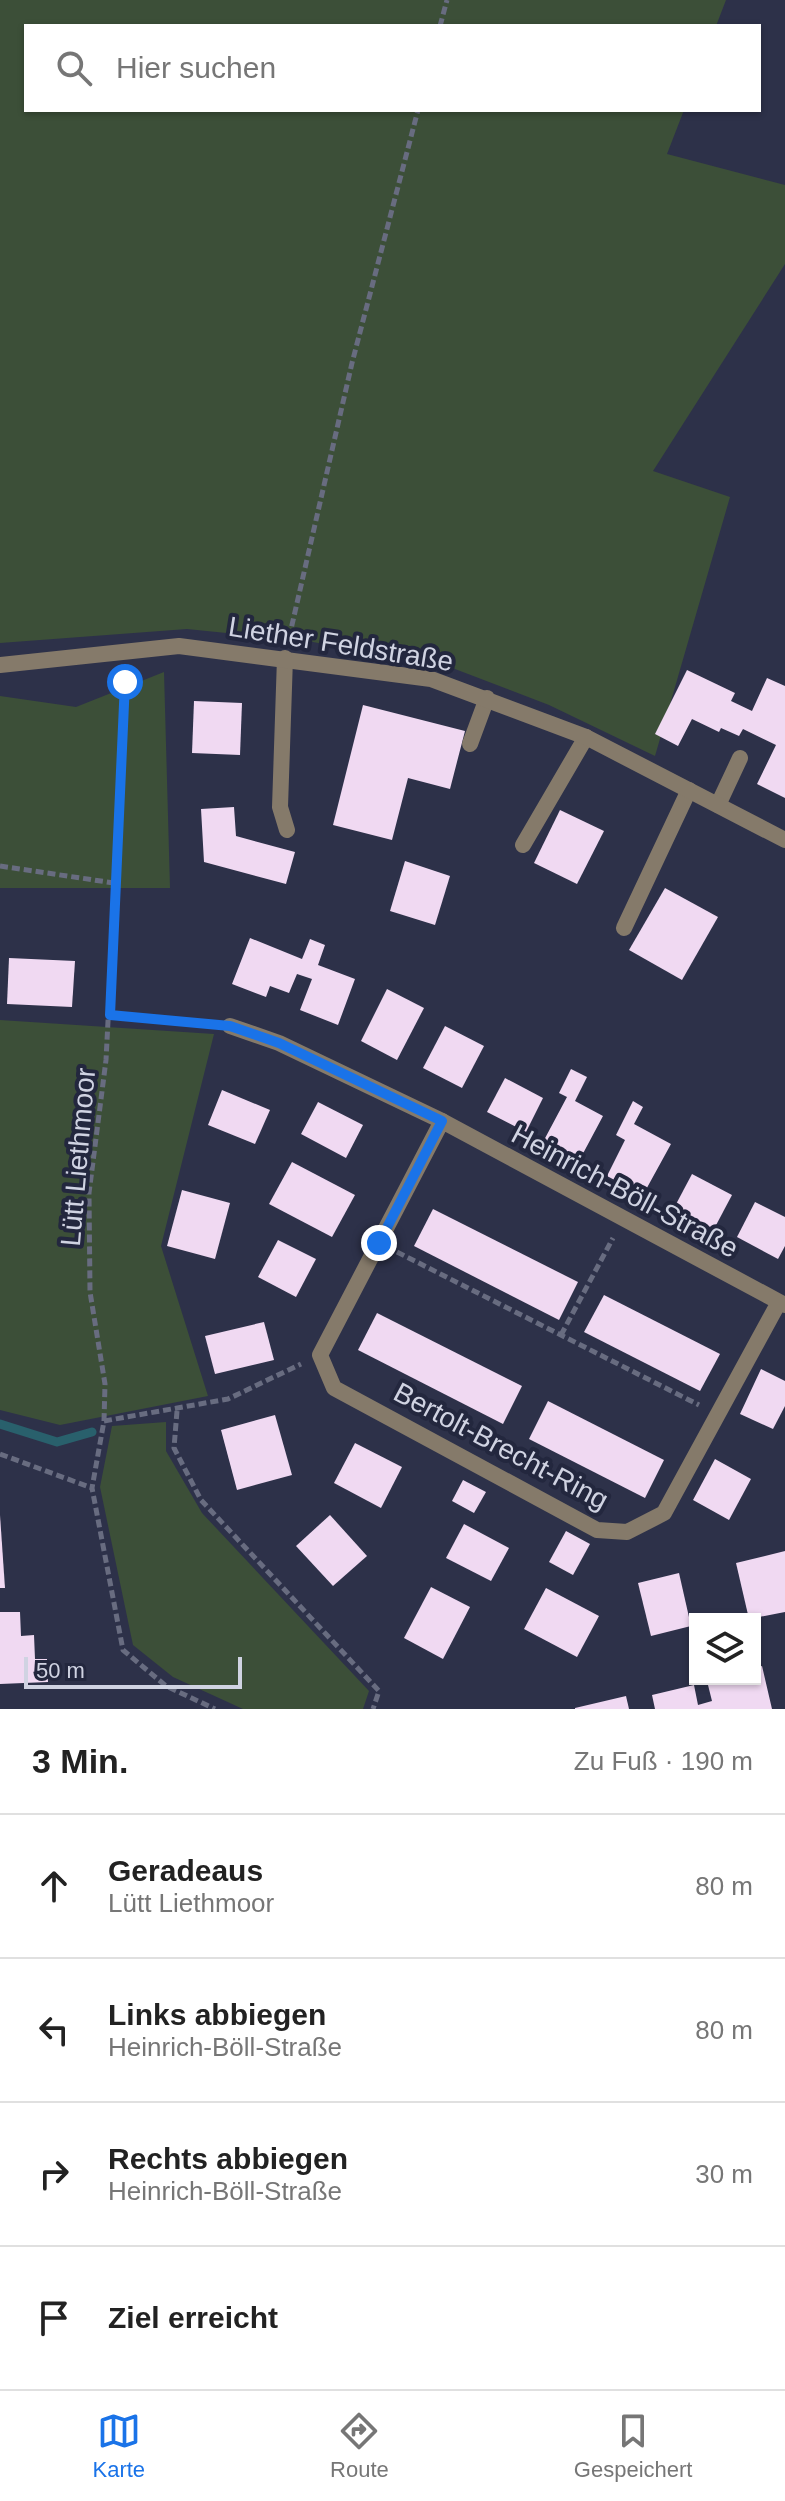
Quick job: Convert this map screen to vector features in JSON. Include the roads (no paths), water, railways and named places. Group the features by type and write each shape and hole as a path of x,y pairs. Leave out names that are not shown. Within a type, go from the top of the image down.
{"street":[{"name":"Liether Feldstraße","path":"0,665 179,646 431,679 586,737 785,840"},
{"path":"285,658 280,807 287,830"},
{"path":"470,744 487,698"},
{"path":"523,845 586,737"},
{"path":"718,805 740,758"},
{"path":"624,928 689,790"},
{"name":"Heinrich-Böll-Straße","path":"230,1026 279,1043 442,1121 782,1304"},
{"name":"Bertolt-Brecht-Ring","path":"442,1121 320,1355 334,1388 597,1530 627,1532 664,1513 782,1304"}],"waterway":[{"path":"0,1424 57,1442 92,1432"}]}
